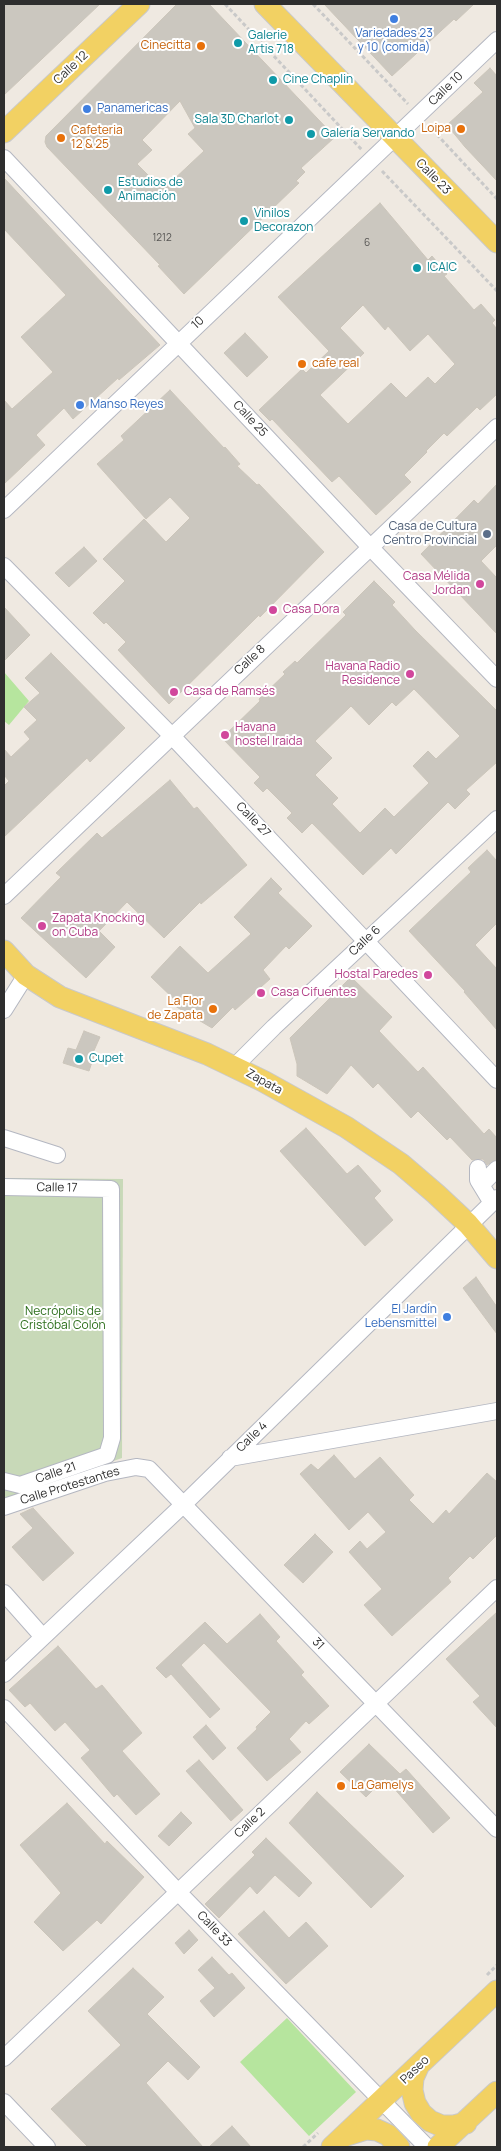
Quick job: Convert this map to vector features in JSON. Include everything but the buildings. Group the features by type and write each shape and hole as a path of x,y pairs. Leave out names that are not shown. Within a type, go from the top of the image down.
{"main road":[{"name":"Calle 12","path":"4,132 139,4"},
{"name":"Calle 23","path":"265,4 395,138 495,237"},
{"name":"Zapata","path":"4,951 26,975 60,997 235,1066 364,1138 407,1170 468,1224 497,1258"},
{"name":"Paseo","path":"338,2142 497,1991"},
{"path":"418,2067 413,2078 412,2090 414,2103 421,2113 442,2126 466,2123"},
{"path":"438,2147 466,2123 497,2092"},
{"path":"338,2142 355,2131 377,2130 388,2135 398,2147"}],"street":[{"name":"Calle 10","path":"395,138 497,40"},
{"name":"10","path":"4,510 178,342 395,138"},
{"name":"Calle 25","path":"4,158 370,547 497,679"},
{"name":"Calle 8","path":"4,896 171,735 497,427"},
{"name":"Calle 27","path":"4,566 171,735 366,939 497,1080"},
{"name":"Calle 6","path":"235,1066 366,939 497,818"},
{"path":"4,1010 26,975"},
{"path":"4,1138 57,1155"},
{"path":"478,1168 478,1180 495,1200"},
{"path":"481,1185 497,1169"},
{"name":"Calle 17","path":"4,1188 111,1189 112,1438 107,1455"},
{"name":"Calle 4","path":"4,1674 184,1504 468,1224 495,1200"},
{"path":"230,1458 497,1411"},
{"name":"Calle 21","path":"4,1481 20,1485 107,1455"},
{"name":"31","path":"136,1467 149,1469 184,1504 497,1829"},
{"name":"Calle Protestantes","path":"4,1507 105,1474 136,1467"},
{"name":"Calle 2","path":"4,2058 497,1588"},
{"path":"4,1592 43,1638"},
{"name":"Calle 33","path":"4,1708 178,1892 427,2147"},
{"path":"4,2102 47,2147"}],"path":[{"path":"314,4 497,199"}],"green space":[{"path":"4,672 29,701 9,725 4,721"},
{"name":"Necrópolis de Cristóbal Colón","path":"4,1178 123,1179 122,1458 4,1499"},
{"path":"287,2018 356,2092 309,2136 240,2062"}],"place":[{"name":"Variedades 23 y 10 (comida)","path":"394,19"},
{"name":"Galerie Artis 718","path":"238,43"},
{"name":"Cinecitta","path":"201,46"},
{"name":"Cine Chaplin","path":"273,80"},
{"name":"Panamericas","path":"87,109"},
{"name":"Sala 3D Charlot","path":"289,120"},
{"name":"Loipa","path":"461,129"},
{"name":"Galería Servando","path":"311,134"},
{"name":"Cafeteria 12 & 25","path":"61,138"},
{"name":"Estudios de Animación","path":"108,190"},
{"name":"Vinilos Decorazon","path":"244,221"},
{"name":"ICAIC","path":"417,268"},
{"name":"cafe real","path":"302,364"},
{"name":"Manso Reyes","path":"80,405"},
{"name":"Casa de Cultura Centro Provincial","path":"487,534"},
{"name":"Casa Mélida Jordan","path":"480,584"},
{"name":"Casa Dora","path":"273,610"},
{"name":"Havana Radio Residence","path":"410,674"},
{"name":"Casa de Ramsés","path":"174,692"},
{"name":"Havana hostel Iraida","path":"225,735"},
{"name":"Zapata Knocking on Cuba","path":"42,926"},
{"name":"Hostal Paredes","path":"428,975"},
{"name":"Casa Cifuentes","path":"261,993"},
{"name":"La Flor de Zapata","path":"213,1009"},
{"name":"Cupet","path":"79,1059"},
{"name":"El Jardín Lebensmittel","path":"447,1317"},
{"name":"La Gamelys","path":"341,1786"}]}
